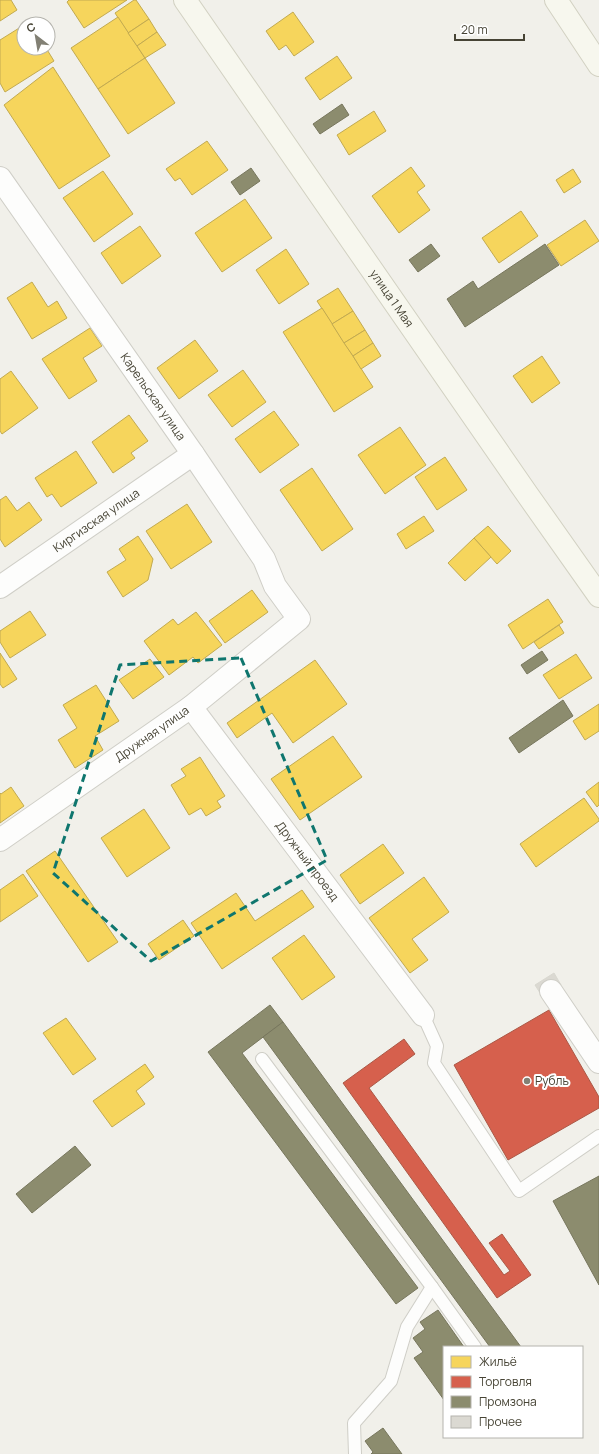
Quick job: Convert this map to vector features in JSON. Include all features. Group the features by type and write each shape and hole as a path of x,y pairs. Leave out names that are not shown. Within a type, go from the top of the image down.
{"main road":[{"name":"улица 1 Мая","path":"185,0 599,596"},
{"path":"556,0 599,64"}],"street":[{"name":"Карельская улица","path":"0,178 193,454 264,559 275,586 299,619"},
{"name":"Киргизская улица","path":"0,587 193,454"},
{"name":"Дружная улица","path":"0,840 191,707 299,619"},
{"name":"Дружный проезд","path":"191,707 423,1015"},
{"path":"551,991 599,1062"}],"lane":[{"path":"423,1015 437,1046 434,1063 519,1191 599,1136"},
{"path":"262,1059 474,1346"},
{"path":"355,1454 354,1423 391,1381 407,1327 432,1287"}],"highlighted area":[{"path":"241,658 327,860 151,961 53,873 120,665"}],"building: Жильё":[{"path":"0,0 11,0 17,10 0,21"},
{"path":"69,0 127,0 84,28 67,2"},
{"path":"136,0 149,19 128,33 115,13"},
{"path":"293,12 314,42 294,56 286,45 279,50 266,31"},
{"path":"118,17 145,58 98,89 71,48"},
{"path":"149,19 157,32 137,46 128,33"},
{"path":"16,30 16,56 51,56 54,61 5,92 0,83 0,40"},
{"path":"157,32 166,45 145,58 137,46"},
{"path":"337,56 352,78 320,100 305,78"},
{"path":"145,58 175,103 128,134 98,89"},
{"path":"53,67 110,156 59,189 4,105"},
{"path":"374,111 386,131 349,155 337,135"},
{"path":"207,141 228,170 192,195 180,178 175,181 166,169"},
{"path":"411,167 425,186 417,192 430,210 399,233 372,196"},
{"path":"573,169 581,182 564,193 556,180"},
{"path":"103,171 133,214 94,242 63,198"},
{"path":"245,199 272,238 222,272 195,233"},
{"path":"521,211 538,236 499,263 482,238"},
{"path":"585,220 599,241 561,266 547,245"},
{"path":"140,226 161,256 122,284 101,253"},
{"path":"286,249 309,284 279,304 256,270"},
{"path":"32,282 48,307 57,301 67,318 32,339 7,298"},
{"path":"338,288 353,311 332,324 317,301"},
{"path":"322,308 373,387 334,412 283,332"},
{"path":"353,311 365,330 344,343 332,324"},
{"path":"90,328 102,346 83,358 97,381 69,399 42,359"},
{"path":"365,330 373,343 353,356 344,343"},
{"path":"195,340 218,371 179,399 157,368"},
{"path":"373,343 381,356 361,369 353,356"},
{"path":"542,356 560,383 532,403 513,376"},
{"path":"243,370 266,402 232,427 208,395"},
{"path":"11,371 38,408 2,434 0,431 0,379"},
{"path":"274,411 299,445 260,473 235,439"},
{"path":"129,415 148,441 131,453 135,458 113,473 92,442"},
{"path":"400,427 426,465 385,494 358,455"},
{"path":"76,451 97,483 61,507 52,494 47,497 35,478"},
{"path":"445,457 467,490 437,510 415,477"},
{"path":"312,468 353,529 322,551 280,490"},
{"path":"6,496 17,511 29,502 42,520 5,547 0,539 0,500"},
{"path":"187,504 212,542 171,569 146,531"},
{"path":"424,516 434,531 406,549 397,534"},
{"path":"488,526 511,551 497,564 474,538"},
{"path":"138,536 153,559 148,580 123,597 107,572 126,560 119,549"},
{"path":"474,538 491,557 465,581 448,563"},
{"path":"252,590 268,612 225,643 209,621"},
{"path":"548,599 563,622 523,649 508,625"},
{"path":"30,611 46,635 10,658 0,642 0,631"},
{"path":"196,612 222,645 198,663 193,657 169,675 144,641 173,619 178,625"},
{"path":"559,625 564,633 539,649 534,642"},
{"path":"0,653 17,679 3,688 0,684"},
{"path":"576,654 592,678 559,699 543,675"},
{"path":"150,659 164,677 133,699 119,680"},
{"path":"315,660 347,704 293,743 272,713 237,738 227,723"},
{"path":"96,685 119,721 95,736 103,750 75,768 58,740 77,728 63,705"},
{"path":"599,704 599,731 585,740 573,721"},
{"path":"333,736 362,777 300,820 271,779"},
{"path":"200,757 225,796 217,801 221,807 206,816 201,808 189,815 171,785 186,776 181,769"},
{"path":"599,782 599,805 597,807 586,792"},
{"path":"11,787 24,806 0,823 0,793 1,794"},
{"path":"584,798 599,821 536,867 520,844"},
{"path":"144,809 170,848 127,877 101,838"},
{"path":"383,844 404,873 360,904 340,875"},
{"path":"55,851 118,942 88,962 26,871"},
{"path":"23,874 38,896 0,922 0,890"},
{"path":"424,877 449,912 412,939 428,960 410,973 369,918"},
{"path":"302,890 314,907 222,969 191,923 236,893 255,921"},
{"path":"183,920 194,936 159,960 148,944"},
{"path":"304,935 335,977 302,1000 272,958"},
{"path":"66,1018 96,1059 73,1075 43,1033"},
{"path":"145,1064 154,1077 136,1091 145,1104 112,1127 93,1101"}],"building: Торговля":[{"name":"Рубль","path":"549,1010 599,1097 599,1108 508,1160 454,1065"},
{"path":"404,1039 415,1054 369,1088 504,1275 510,1271 489,1243 502,1234 531,1275 497,1298 343,1083"}],"building: Промзона":[{"path":"342,104 349,115 320,134 313,124"},
{"path":"251,168 260,181 240,195 231,182"},
{"path":"431,244 440,256 418,272 409,260"},
{"path":"545,244 559,265 465,327 447,299 473,281 478,289"},
{"path":"542,651 548,660 527,674 521,665"},
{"path":"563,700 573,716 519,753 509,738"},
{"path":"270,1005 283,1022 242,1053 418,1288 396,1304 208,1052"},
{"path":"283,1022 520,1346 489,1346 263,1037"},
{"path":"75,1146 91,1165 32,1213 16,1194"},
{"path":"599,1176 599,1285 553,1201"},
{"path":"438,1310 463,1346 443,1346 443,1399 414,1358 423,1352 413,1338 425,1329 420,1322"},
{"path":"383,1428 402,1454 371,1454 373,1452 365,1441"}],"building: Прочее":[{"path":"554,973 561,985 542,996 535,985"}],"place":[{"name":"Рубль","path":"527,1081"}]}
